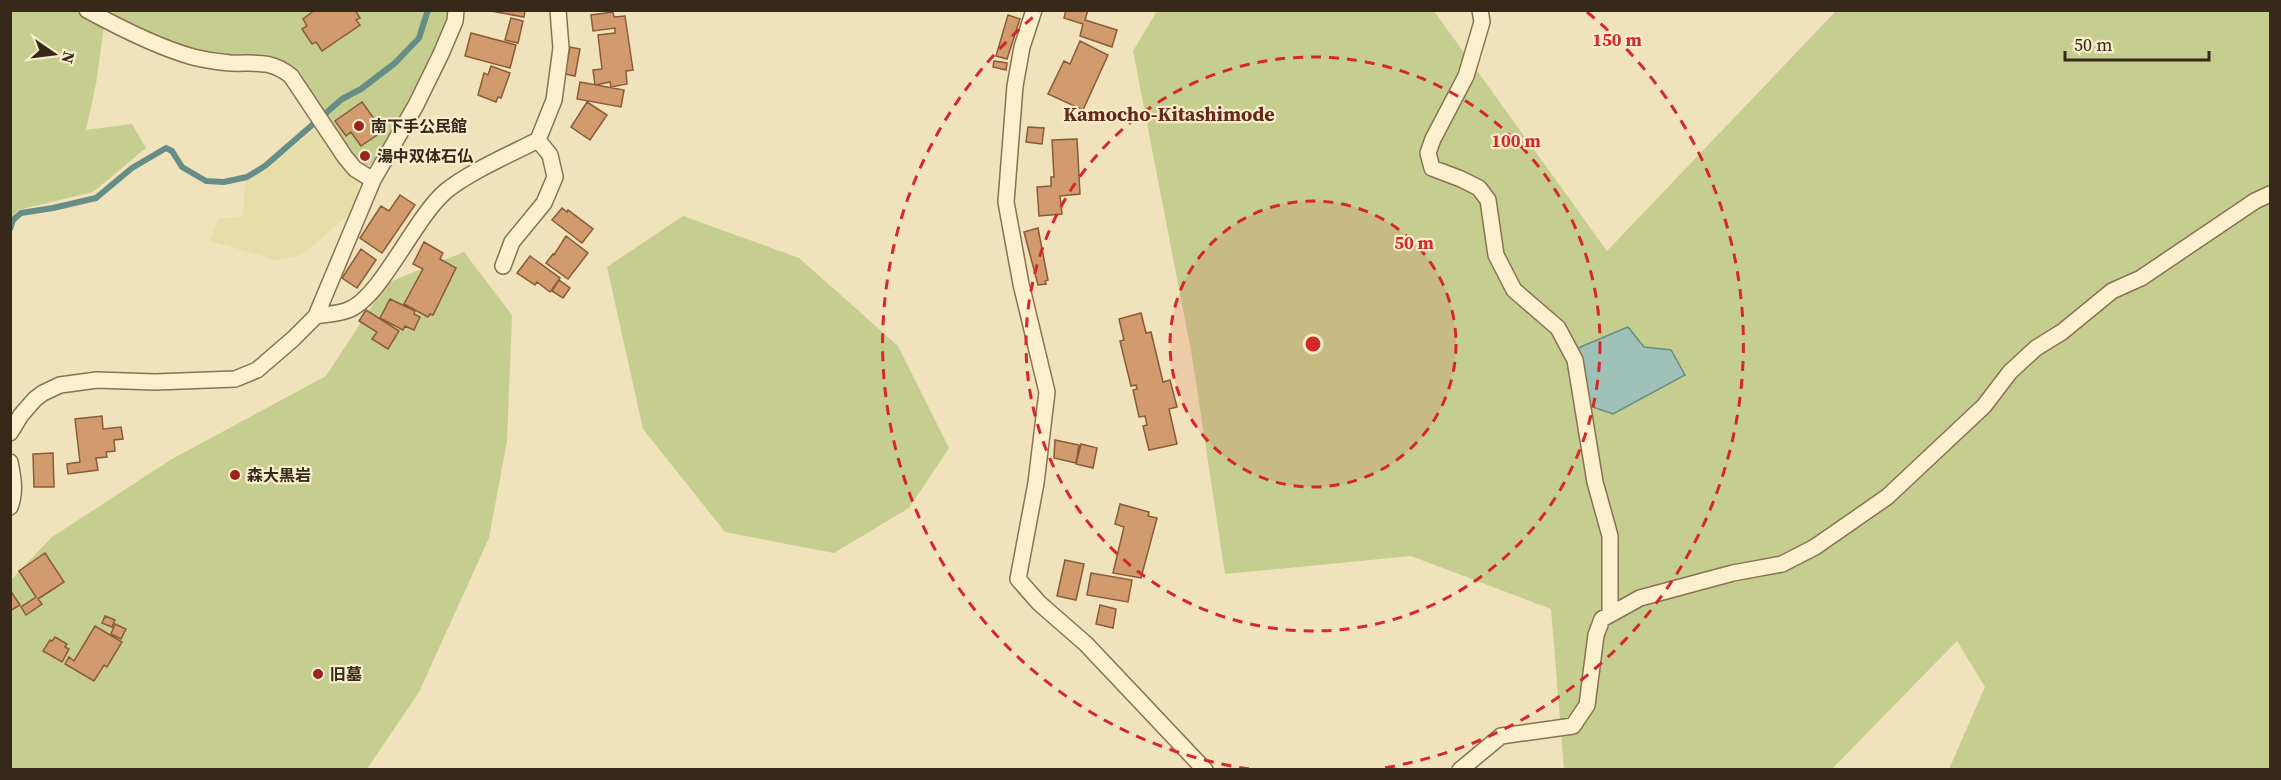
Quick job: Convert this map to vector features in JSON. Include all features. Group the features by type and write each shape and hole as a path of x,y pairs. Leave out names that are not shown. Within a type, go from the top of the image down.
{"street":[{"path":"87,10 168,49 190,56 230,63 268,63 280,67 291,76 355,169 373,180"},
{"path":"10,433 21,415 35,399 60,386 97,380 223,381 246,375 257,370 316,316 373,180 421,95 455,21 456,10"},
{"path":"316,316 348,310 364,301 387,272 417,224 446,191 486,166 538,140 554,100 561,48 558,10"},
{"path":"1034,10 1022,47 1016,86 1006,202 1021,284 1047,393 1036,483 1018,579 1039,603 1086,644 1205,770"},
{"path":"1480,10 1482,22 1466,76 1428,153 1432,168 1479,188 1488,200 1496,255 1514,290 1558,327 1575,360 1595,482 1610,536 1610,613"},
{"path":"503,266 512,242 544,203 555,177 550,155 538,140"},
{"path":"1460,770 1501,736 1573,726 1587,705 1596,635 1602,618 1652,595 1733,573 1782,564 1815,547 1887,497 1984,406 2010,372 2036,348 2062,332 2112,291 2141,278 2255,201 2271,194"},
{"path":"10,462 13,499 10,507"}],"shaded area":[{"path":"318,126 359,183 358,192 348,215 302,255 276,260 210,241 218,219 243,216 245,181 265,171"}],"green space":[{"path":"11,11 75,11 104,26 96,84 86,130 132,124 146,148 93,192 18,210 11,219"},
{"path":"99,11 448,11 442,32 426,67 377,157 370,165 361,166 355,161 296,72 285,65 264,58 219,57 193,51 165,42"},
{"path":"1157,11 1434,11 1607,251 1836,11 2270,11 2270,769 1949,769 1985,687 1957,641 1832,769 1564,769 1551,609 1411,556 1225,574 1192,356 1133,51"},
{"path":"683,216 799,258 898,346 949,448 909,508 834,553 725,532 643,429 607,267"},
{"path":"464,252 512,315 507,441 489,538 419,692 367,769 11,769 10,581 52,537 172,459 326,376 387,283"}],"water":[{"path":"1628,327 1644,347 1671,350 1685,375 1613,414 1587,405 1578,348"}],"building":[{"path":"315,10 355,10 360,18 356,20 360,25 322,51 316,42 312,44 302,29 307,26 303,19"},
{"path":"485,10 525,10 524,17"},
{"path":"1066,10 1088,10 1085,20 1117,30 1112,47 1080,36 1083,24 1064,18"},
{"path":"613,12 614,17 625,16 633,70 626,71 627,84 611,87 610,82 595,85 593,70 602,69 598,35 615,33 615,28 593,31 591,15"},
{"path":"1008,15 1020,19 1007,59 996,56"},
{"path":"511,18 523,21 518,43 505,40"},
{"path":"471,33 516,45 510,68 465,56"},
{"path":"1080,41 1108,55 1083,110 1048,94 1064,61 1070,64"},
{"path":"570,47 580,49 575,76 565,74"},
{"path":"994,61 1007,63 1006,70 993,67"},
{"path":"491,66 510,73 501,98 498,97 496,102 478,95 484,73 488,75"},
{"path":"580,82 624,90 621,107 577,99"},
{"name":"南下手公民館","path":"362,102 383,131 361,146 351,132 346,136 335,121"},
{"path":"587,102 607,115 590,140 571,127"},
{"path":"1028,127 1044,128 1042,144 1026,142"},
{"path":"1077,139 1080,194 1060,196 1062,214 1039,216 1037,187 1051,186 1051,177 1054,177 1052,140"},
{"path":"400,195 415,205 382,253 360,238 381,206 389,211"},
{"path":"562,208 593,229 582,243 552,220"},
{"path":"1038,228 1048,280 1045,281 1046,284 1038,285 1024,232"},
{"path":"566,236 588,253 568,279 546,263"},
{"path":"424,242 443,253 440,259 456,268 433,315 430,314 428,317 404,304 423,269 413,264"},
{"path":"361,249 376,260 357,288 342,278"},
{"path":"530,256 560,278 550,292 537,282 535,285 517,273"},
{"path":"559,280 570,288 563,298 552,291"},
{"path":"390,299 415,311 414,314 420,317 414,330 405,326 403,330 380,318"},
{"path":"366,310 399,331 388,349 372,339 377,332 359,321"},
{"path":"1141,313 1146,333 1151,332 1163,382 1170,380 1177,407 1169,409 1177,444 1149,450 1143,426 1147,425 1145,416 1139,417 1133,390 1137,389 1136,385 1131,386 1120,341 1124,340 1119,319"},
{"path":"102,416 103,429 121,427 123,439 114,440 115,451 106,452 107,457 96,458 98,470 68,474 67,464 80,462 75,419"},
{"path":"1055,440 1079,445 1076,463 1054,458"},
{"path":"1081,444 1097,448 1093,468 1076,464"},
{"path":"53,453 54,487 34,487 33,454"},
{"path":"1120,504 1149,512 1148,516 1157,518 1141,578 1113,573 1124,527 1115,524"},
{"path":"45,553 64,582 38,599 42,604 26,615 21,607 36,597 19,571"},
{"path":"1065,560 1084,564 1076,600 1057,596"},
{"path":"1091,573 1132,580 1128,602 1087,595"},
{"path":"10,590 20,605 10,611"},
{"path":"1100,605 1116,609 1113,628 1096,624"},
{"path":"105,616 115,620 112,627 102,623"},
{"path":"115,624 126,629 121,639 111,634"},
{"path":"95,626 122,642 107,667 104,665 94,681 65,664 69,657 74,661"},
{"path":"55,637 67,644 65,647 69,649 62,662 43,651 50,640 52,641"}],"waterway":[{"path":"10,229 13,220 21,213 96,198 132,168 166,148 172,151 182,167 206,181 224,182 247,177 265,166 342,99 361,89 395,63 419,38 428,10"}],"place":[{"name":"南下手公民館","path":"359,126"},
{"name":"湯中双体石仏","path":"365,156"},
{"name":"森大黒岩","path":"235,475"},
{"name":"旧墓","path":"318,674"}],"district":[{"name":"Kamocho-Kitashimode","path":"1169,114"}]}
